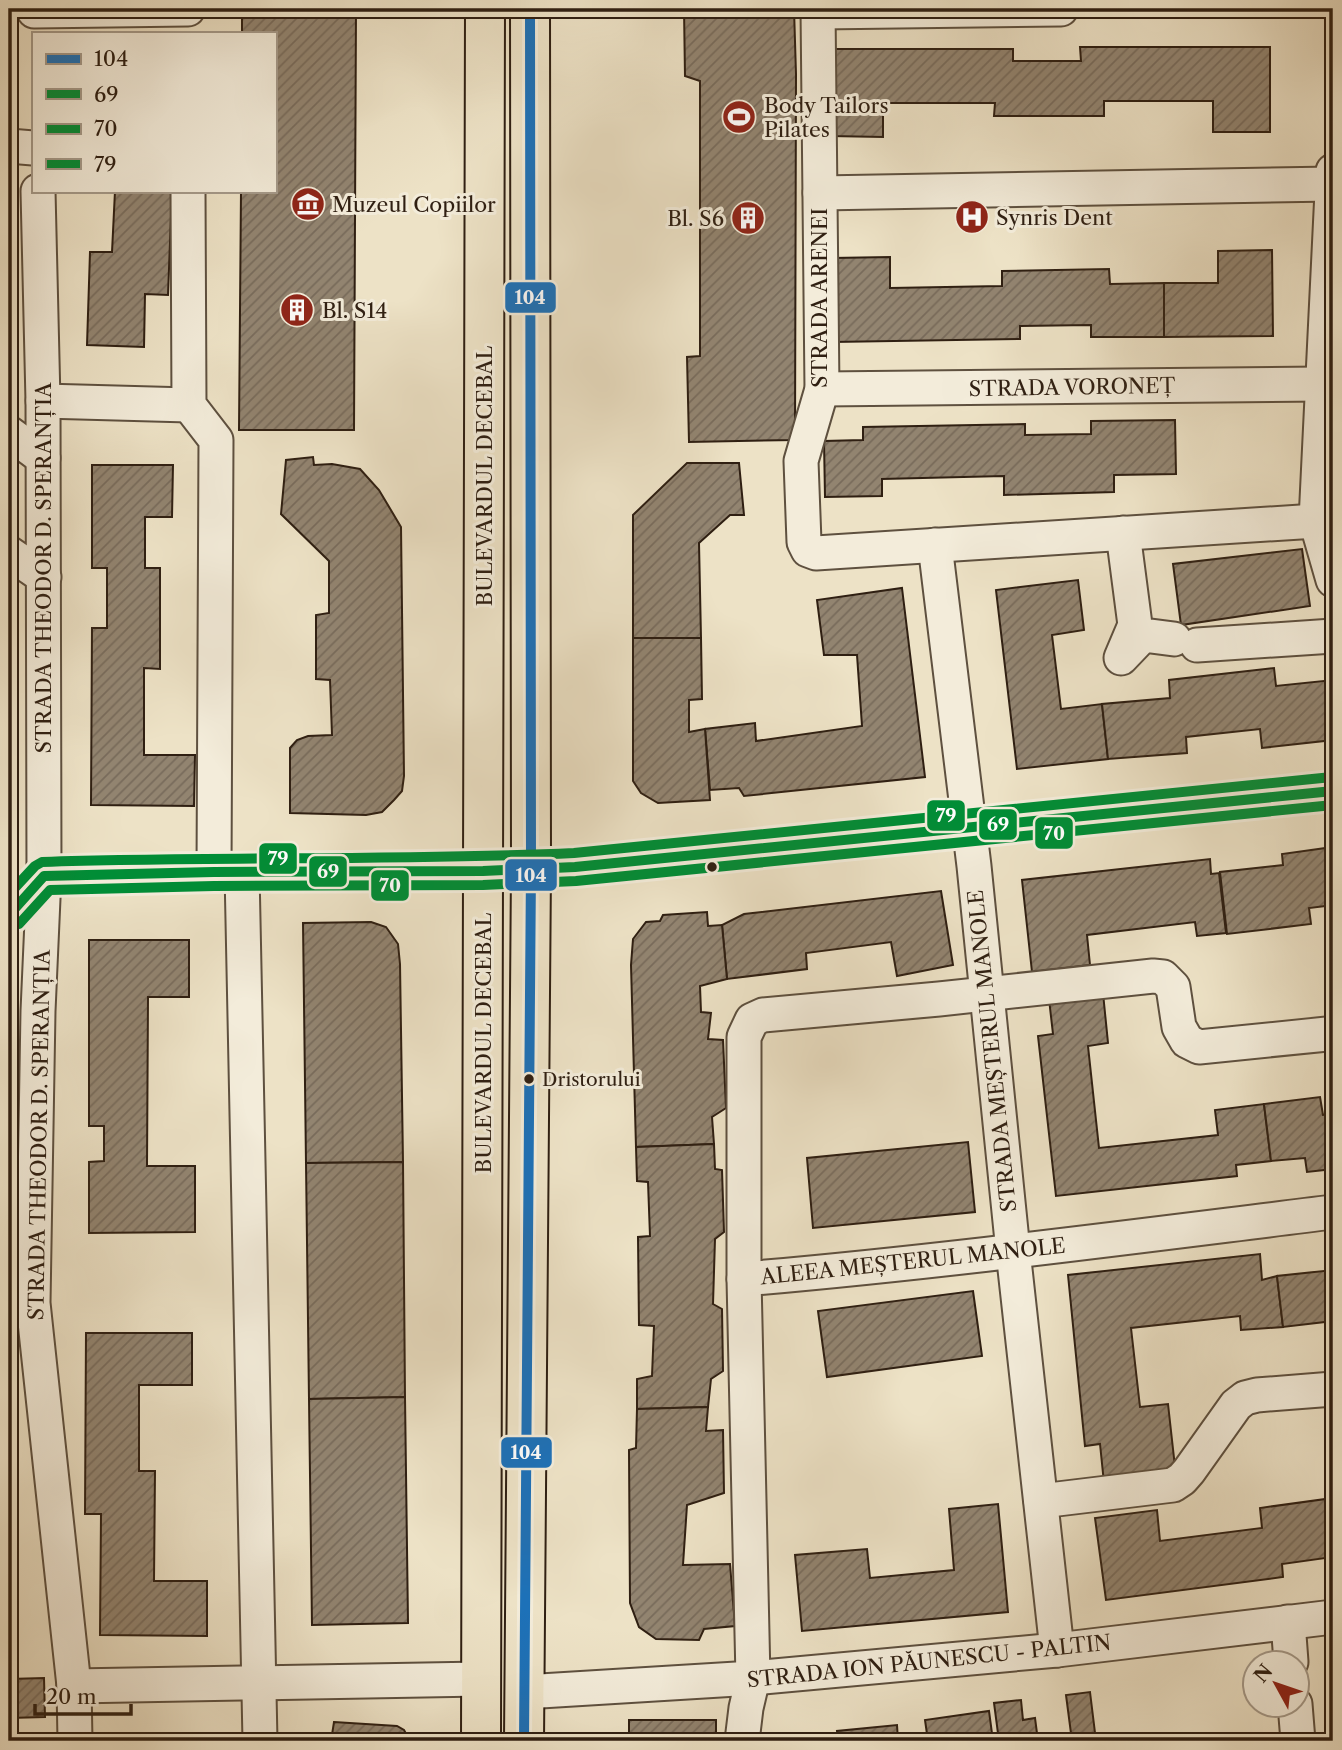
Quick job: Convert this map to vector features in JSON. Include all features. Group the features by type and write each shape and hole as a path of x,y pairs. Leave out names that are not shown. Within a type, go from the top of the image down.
{"main road":[{"name":"BULEVARDUL DECEBAL","path":"481,1741 485,9"},
{"path":"523,1741 531,869 530,9"}],"street":[{"path":"34,18 188,9 188,32"},
{"path":"819,10 1061,9"},
{"name":"STRADA ARENEI","path":"819,10 822,389 801,461 804,542 808,550 816,553 935,545"},
{"path":"9,146 32,148"},
{"path":"1333,172 1316,521 1333,580"},
{"path":"820,193 1333,184"},
{"name":"STRADA THEODOR D. SPERANȚIA","path":"38,192 43,401 44,876 23,1011 33,1304 74,1685 75,1741"},
{"path":"188,192 189,405 216,440 228,872 260,1741"},
{"name":"STRADA VORONEȚ","path":"822,389 1322,384"},
{"path":"43,401 189,405"},
{"path":"9,433 43,458"},
{"path":"969,827 935,545 1316,521"},
{"path":"1123,533 1135,625 1121,658 1143,635 1185,642 1333,636"},
{"path":"9,553 44,577"},
{"path":"9,915 44,876 483,871 575,867 1333,791"},
{"name":"STRADA MEȘTERUL MANOLE","path":"969,827 1057,1650"},
{"path":"744,1279 744,1037 752,1020 762,1015 1153,976 1163,977 1173,987 1179,1027 1187,1041 1199,1047 1327,1034 1333,1031"},
{"name":"ALEEA MEȘTERUL MANOLE","path":"742,1741 753,1678 744,1279 1013,1251 1333,1212"},
{"path":"1041,1501 1173,1485 1182,1479 1236,1405 1245,1398 1333,1389"},
{"name":"STRADA ION PĂUNESCU - PALTIN","path":"524,1692 753,1678 1057,1650 1333,1617"},
{"path":"1288,1622 1290,1648"},
{"path":"74,1685 481,1679"},
{"path":"1296,1718 1298,1741"}],"building":[{"name":"Bl. S14","path":"242,9 356,9 354,430 239,430 241,192 276,192 276,32 242,32"},
{"name":"Bl. S6","path":"684,9 794,9 795,440 689,442 687,357 700,356 700,81 685,76"},
{"path":"1080,47 1270,47 1270,132 1213,132 1213,101 1104,101 1104,116 994,116 995,103 883,103 883,137 830,136 830,49 1013,49 1013,61 1081,61"},
{"path":"115,192 172,192 168,295 145,294 144,347 87,345 90,252 112,252"},
{"path":"1272,250 1273,336 1164,337 1164,283 1218,283 1218,251"},
{"path":"890,257 890,288 1002,286 1002,271 1109,269 1110,284 1164,283 1164,337 1091,337 1091,325 1020,326 1020,339 833,342 832,258"},
{"path":"1175,420 1176,474 1114,475 1114,492 1004,495 1004,476 882,479 882,496 825,497 824,441 863,440 863,427 1025,424 1025,435 1091,434 1091,421"},
{"path":"313,457 314,465 332,464 360,469 379,490 401,527 404,776 402,791 394,800 382,812 366,815 290,813 290,748 297,740 308,736 332,735 330,680 316,679 316,615 329,613 329,561 281,514 286,460"},
{"path":"687,463 739,463 744,515 730,515 699,543 701,638 633,638 633,515"},
{"path":"92,465 173,465 172,517 145,517 145,568 160,568 160,669 144,668 144,755 195,755 194,806 91,805 92,628 107,628 107,568 92,568"},
{"path":"1302,549 1310,606 1181,625 1173,564"},
{"path":"1078,580 1084,630 1052,635 1061,709 1102,704 1108,759 1017,769 996,590"},
{"path":"902,588 925,777 744,796 739,788 710,790 705,729 755,723 756,741 862,726 857,655 824,655 817,600"},
{"path":"633,638 701,638 702,699 689,700 689,732 705,729 710,800 658,803 641,793 633,781"},
{"path":"1274,668 1276,686 1333,680 1333,740 1262,748 1260,729 1186,737 1187,753 1108,759 1102,704 1170,698 1169,680"},
{"path":"1333,847 1333,905 1309,908 1311,924 1227,934 1220,872 1283,865 1282,854"},
{"path":"1210,859 1211,874 1219,873 1226,933 1197,936 1195,922 1087,935 1090,965 1032,972 1022,880"},
{"path":"941,891 953,965 897,976 891,942 806,953 807,969 727,979 722,925 744,914"},
{"path":"707,912 708,926 722,925 727,979 700,986 701,1012 711,1013 708,1039 723,1040 726,1108 712,1117 714,1144 636,1147 631,965 633,939 646,922 660,921 663,915"},
{"path":"371,922 386,927 398,944 403,1162 306,1163 303,923"},
{"path":"89,940 189,940 189,997 148,997 147,1166 195,1166 195,1232 89,1233 89,1162 104,1161 104,1126 89,1126"},
{"path":"1103,993 1108,1043 1088,1046 1099,1148 1218,1135 1215,1110 1264,1104 1271,1161 1236,1165 1237,1176 1056,1196 1038,1036 1053,1034 1049,999"},
{"path":"1320,1097 1323,1115 1333,1114 1333,1169 1307,1172 1305,1158 1271,1161 1264,1104"},
{"path":"968,1142 975,1212 813,1228 807,1158"},
{"path":"714,1144 715,1169 722,1170 724,1232 715,1239 713,1304 722,1309 723,1371 711,1379 708,1407 637,1409 637,1379 652,1376 654,1326 639,1325 638,1237 650,1236 648,1182 637,1181 636,1147"},
{"path":"403,1162 405,1397 309,1399 306,1163"},
{"path":"1260,1254 1262,1280 1277,1276 1283,1327 1241,1330 1240,1316 1131,1328 1140,1407 1168,1404 1176,1476 1104,1483 1100,1444 1085,1446 1068,1275"},
{"path":"1333,1270 1333,1321 1283,1327 1277,1276"},
{"path":"973,1291 982,1356 827,1377 818,1311"},
{"path":"86,1333 192,1333 192,1385 139,1385 139,1471 155,1471 154,1581 207,1581 207,1636 100,1635 101,1514 85,1514"},
{"path":"405,1397 408,1623 312,1625 309,1399"},
{"path":"708,1407 706,1431 723,1430 724,1493 687,1505 683,1565 730,1564 735,1626 704,1629 699,1640 656,1639 639,1627 630,1603 629,1450 636,1448 637,1409"},
{"path":"1333,1498 1333,1557 1282,1564 1283,1577 1106,1600 1095,1518 1157,1510 1160,1541 1262,1528 1260,1508"},
{"path":"998,1504 1008,1612 802,1631 795,1555 867,1549 870,1578 954,1570 949,1509"},
{"path":"9,1528 15,1582 9,1583"},
{"path":"1330,1651 1333,1651 1333,1698"},
{"path":"44,1678 45,1717 9,1718 9,1679"},
{"path":"1090,1692 1096,1741 1072,1741 1066,1695"},
{"path":"1021,1700 1023,1720 1035,1718 1038,1741 999,1741 994,1703"},
{"path":"989,1711 993,1741 928,1741 925,1720"},
{"path":"629,1720 716,1720 716,1741 629,1741"},
{"path":"334,1722 397,1726 404,1730 410,1741 331,1741"},
{"path":"897,1725 898,1741 838,1741 837,1731"},
{"path":"1260,1734 1260,1741 1201,1741"}],"transit line":[{"name":"104","path":"524,1741 531,869 530,9"},
{"name":"79","path":"9,894 42,862 574,853 1332,777"},
{"name":"69","path":"9,915 44,876 483,871 575,867 1333,791"},
{"name":"70","path":"19,924 50,890 214,886 483,885 576,881 1333,805"}],"place":[{"name":"Body Tailors Pilates","path":"739,117"},
{"name":"Muzeul Copiilor","path":"308,204"},
{"name":"Synris Dent","path":"972,217"},
{"name":"Bl. S6","path":"748,218"},
{"name":"Bl. S14","path":"297,310"},
{"name":"Dristorului","path":"529,1079"}]}
